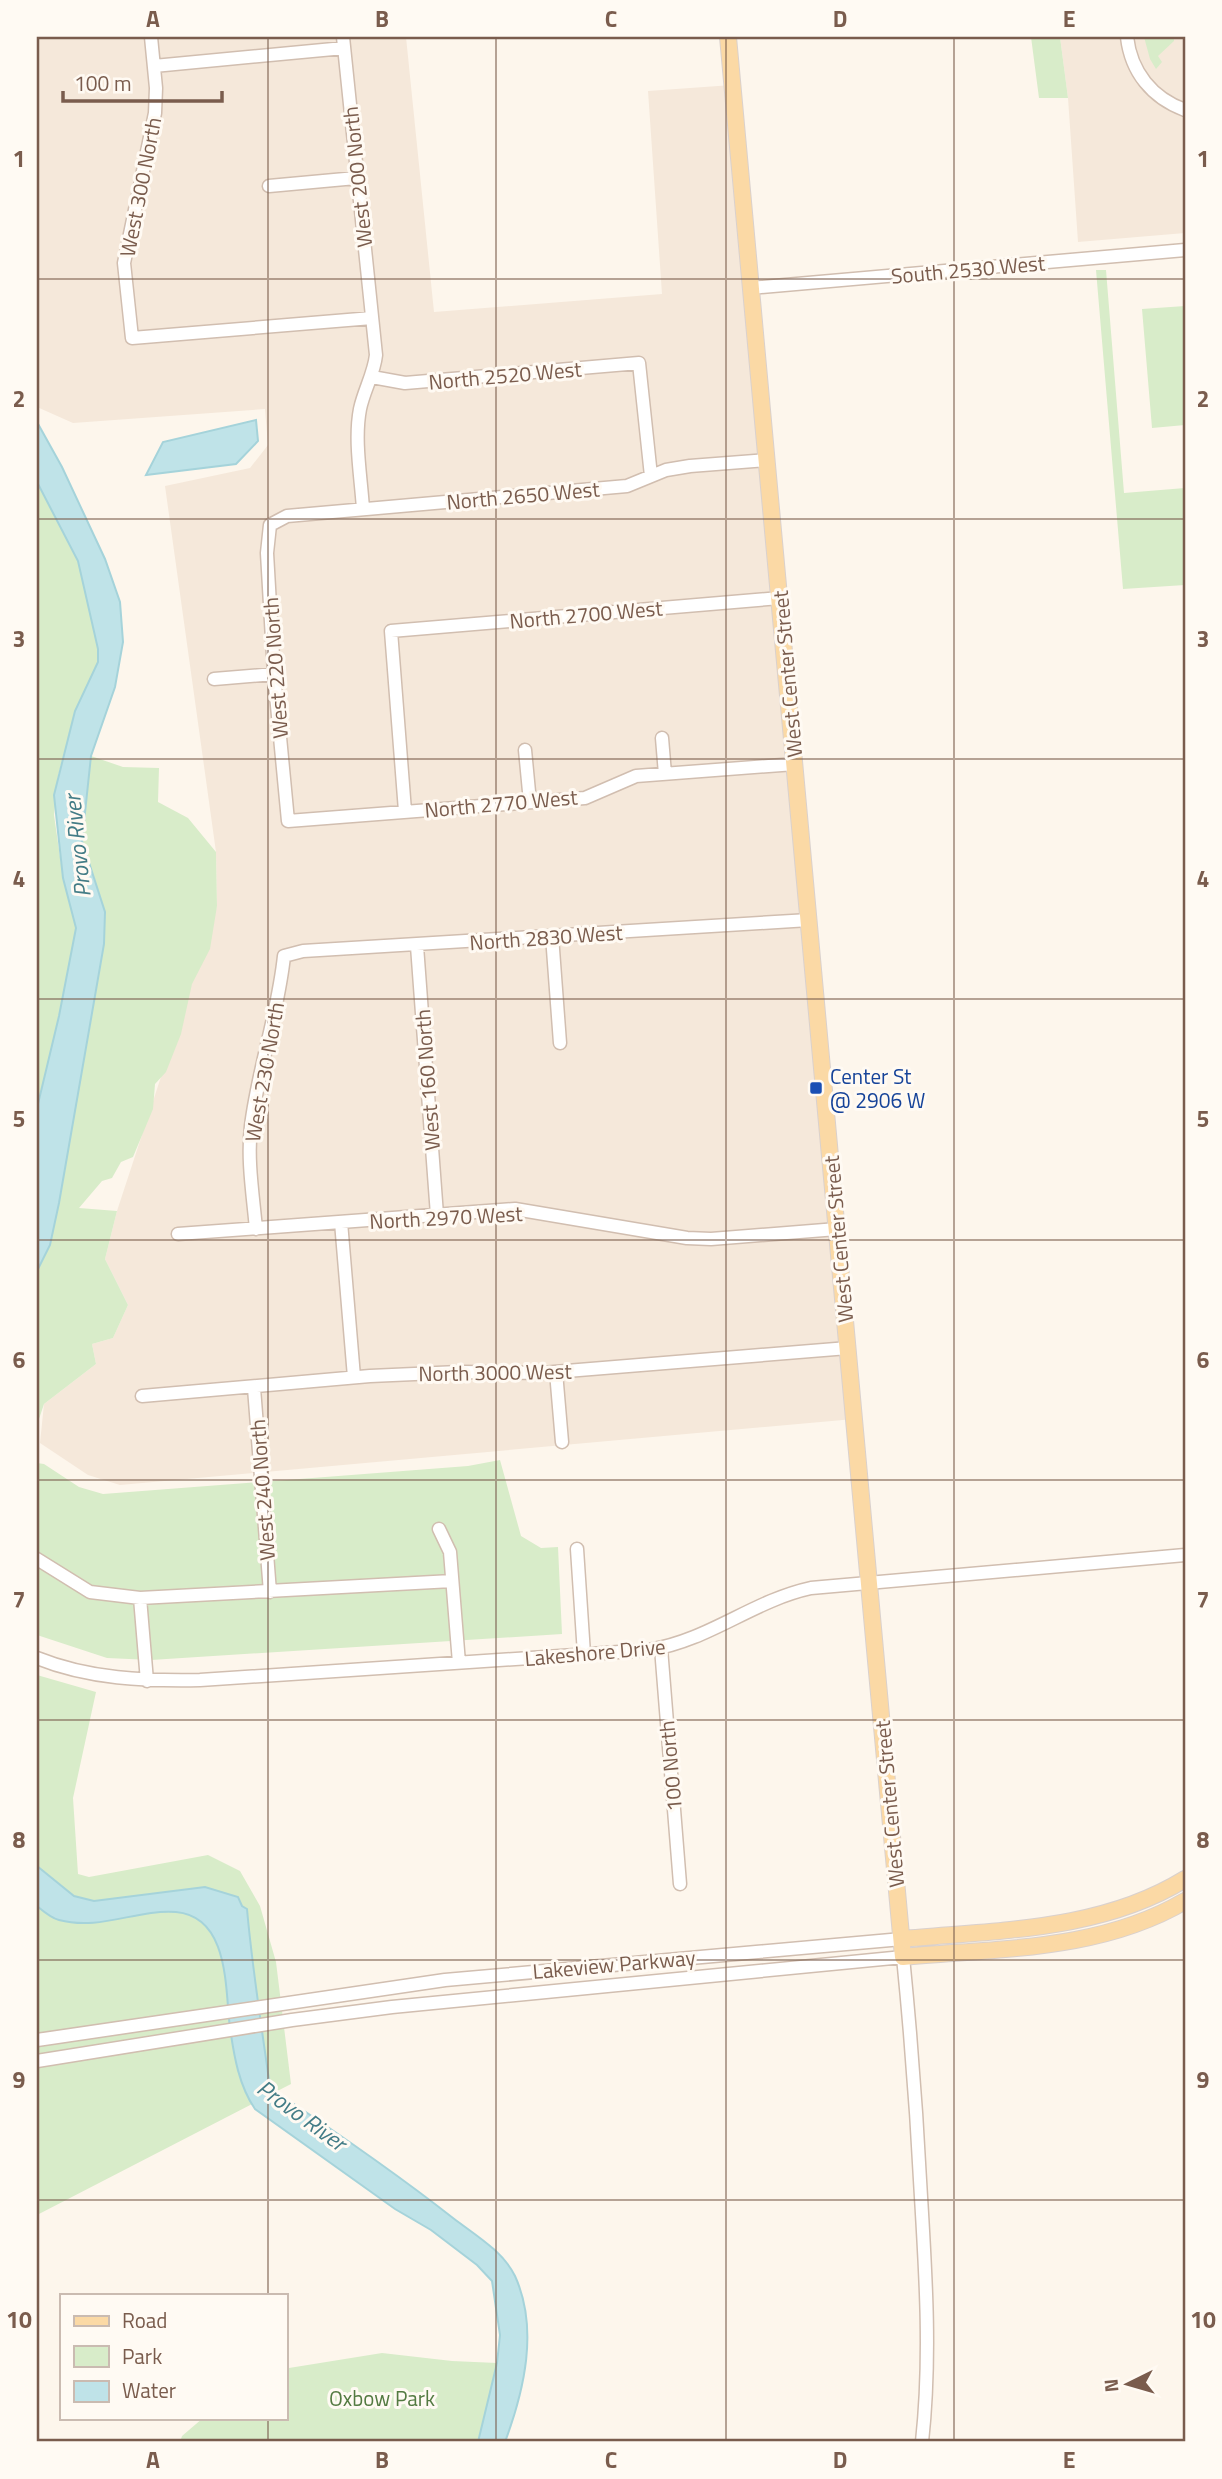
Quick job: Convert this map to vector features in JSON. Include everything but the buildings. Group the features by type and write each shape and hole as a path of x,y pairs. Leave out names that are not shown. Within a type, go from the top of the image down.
{"main road":[{"name":"West Center Street","path":"728,37 903,1957"},
{"name":"Lakeview Parkway","path":"902,1939 1079,1920 1125,1908 1185,1879"},
{"name":"Lakeview Parkway","path":"903,1957 1051,1944 1089,1938 1145,1921 1185,1902"}],"street":[{"name":"West 300 North","path":"151,37 156,88 155,113 124,263 132,338 372,318"},
{"path":"1127,37 1132,62 1145,84 1158,95 1185,110"},
{"path":"154,66 343,42"},
{"name":"West 200 North","path":"343,42 376,355 372,377 360,410 363,509"},
{"path":"269,186 356,178"},
{"name":"South 2530 West","path":"750,288 1185,250"},
{"name":"North 2520 West","path":"372,377 405,383 639,363 651,476"},
{"name":"North 2650 West","path":"277,520 287,516 626,486 666,470 767,460"},
{"name":"West 220 North","path":"277,520 270,525 267,553 274,674 288,821"},
{"name":"North 2700 West","path":"405,811 391,631 780,598"},
{"path":"214,679 274,674"},
{"path":"662,738 665,774"},
{"path":"525,750 530,802"},
{"name":"North 2770 West","path":"288,821 585,797 636,776 795,764"},
{"name":"North 2830 West","path":"284,956 303,951 809,920"},
{"path":"552,936 560,1043"},
{"name":"West 160 North","path":"417,946 437,1214"},
{"name":"West 230 North","path":"256,1229 250,1153 251,1125 284,956"},
{"name":"North 2970 West","path":"178,1234 514,1209 687,1238 710,1239 837,1229"},
{"path":"341,1222 354,1377"},
{"name":"North 3000 West","path":"142,1396 354,1377 459,1372 556,1372 848,1348"},
{"path":"556,1372 562,1442"},
{"name":"West 240 North","path":"254,1388 270,1592"},
{"path":"439,1529 450,1552 459,1663"},
{"path":"576,1549 584,1654"},
{"name":"Lakeshore Drive","path":"37,1658 91,1674 147,1681 200,1680 661,1648 707,1633 785,1595 825,1586 1185,1555"},
{"path":"37,1559 90,1591 140,1598 452,1581"},
{"path":"140,1598 147,1681"},
{"name":"100 North","path":"661,1648 680,1884"},
{"name":"Lakeview Parkway","path":"37,2040 472,1976 902,1939"},
{"name":"Lakeview Parkway","path":"37,2061 292,2020 452,2000 903,1957"},
{"name":"West Center Street","path":"903,1957 914,2074 928,2320 927,2395 922,2442"}],"shaded area":[{"path":"37,37 406,37 434,312 662,294 648,91 732,85 854,1419 120,1485 88,1475 40,1443 44,1404 96,1364 92,1344 113,1338 128,1305 105,1259 117,1211 217,906 216,852 165,486 250,468 268,445 265,409 73,423 37,407"},
{"path":"1060,37 1185,37 1185,233 1078,242 1068,98"}],"green space":[{"path":"1031,37 1060,37 1068,98 1039,98"},
{"path":"1144,37 1174,37 1174,41 1158,56 1162,62 1156,69 1150,59"},
{"path":"1096,270 1106,270 1124,493 1185,488 1185,585 1123,589"},
{"path":"1185,306 1185,425 1152,428 1142,309"},
{"path":"37,482 78,561 98,649 98,662 75,711 58,776 54,815 63,878 76,927 59,1016 37,1108"},
{"path":"91,756 123,767 159,768 158,802 188,818 216,852 217,906 210,949 192,984 181,1034 166,1072 155,1084 153,1109 133,1157 121,1162 112,1178 102,1181 79,1208 117,1211 105,1259 128,1305 113,1338 92,1344 96,1364 44,1404 37,1425 37,1271 50,1245 59,1203 104,944 105,912 82,841"},
{"path":"500,1460 521,1536 541,1548 558,1547 562,1634 151,1660 107,1658 37,1635 37,1463 44,1464 79,1487 103,1494 468,1466"},
{"path":"37,1675 96,1692 73,1798 78,1874 89,1877 208,1855 240,1871 260,1906 276,1962 291,2084 37,2215"},
{"name":"Oxbow Park","path":"382,2353 497,2363 478,2442 180,2442 182,2436 201,2420 287,2420 289,2368"}],"water":[{"path":"256,420 258,441 236,464 146,475 163,442"},
{"name":"Provo River","path":"37,422 62,467 105,559 120,602 123,642 115,687 91,756 82,841 105,912 104,944 59,1203 50,1245 37,1271 37,1108 76,928 63,878 54,795 75,711 98,662 98,649 78,561 37,482"},
{"name":"Provo River","path":"37,1866 74,1896 94,1901 205,1887 238,1897 242,1906 247,1909 269,2080 279,2094 346,2139 479,2237 496,2251 515,2276 526,2317 526,2360 518,2402 505,2442 478,2442 497,2363 500,2335 492,2281 477,2265 431,2230 395,2209 255,2109 238,2070 230,2028 225,1976 215,1941 207,1927 194,1917 176,1912 89,1923 56,1919 37,1906"}],"place":[{"name":"Center St @ 2906 W","path":"816,1088"}]}
